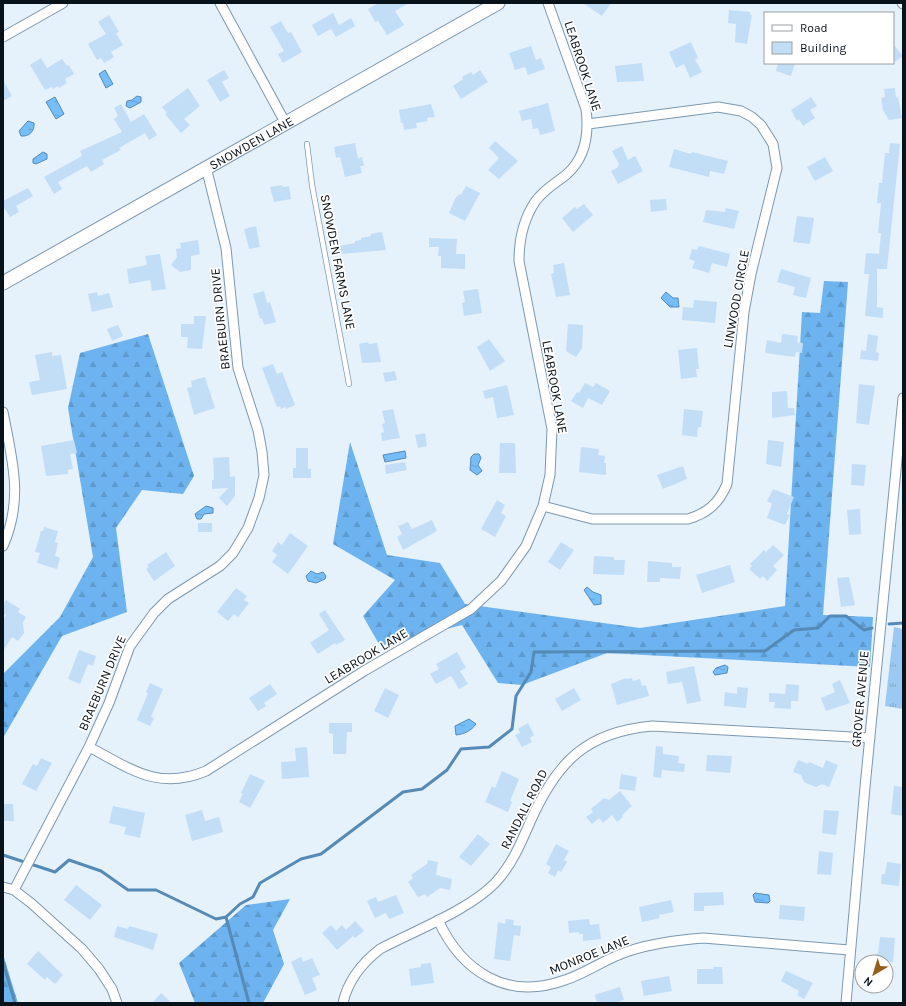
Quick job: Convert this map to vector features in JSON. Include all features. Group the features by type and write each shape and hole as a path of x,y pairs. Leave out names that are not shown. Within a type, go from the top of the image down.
{"street":[{"path":"3,37 63,3"},
{"path":"220,3 286,124"},
{"name":"SNOWDEN LANE","path":"3,283 498,3"},
{"name":"LEABROOK LANE","path":"89,747 150,778 179,780 206,771 364,671 471,609 501,581 515,564 529,540 543,506 550,475 552,429 519,261 521,231 527,215 536,201 547,189 577,163 587,138 588,124 586,109 548,3"},
{"name":"LINWOOD CIRCLE","path":"543,506 592,519 688,519 699,516 710,510 723,494 727,484 744,312 751,274 777,168 773,144 761,125 752,117 741,111 729,108 718,107 588,124"},
{"name":"BRAEBURN DRIVE","path":"14,890 89,747 109,703 130,646 154,613 168,600 220,566 233,553 248,528 259,498 264,475 261,445 258,430 238,368 226,248 206,167"},
{"name":"GROVER AVENUE","path":"846,1003 849,950 903,398"},
{"path":"3,412 15,479 12,521 3,546"},
{"name":"RANDALL ROAD","path":"343,1003 351,980 368,958 380,949 464,907 479,897 494,883 516,854 539,801 559,770 586,746 601,738 623,730 652,726 870,738"},
{"path":"3,887 14,890 82,949 99,969 112,989 117,1003"},
{"name":"MONROE LANE","path":"438,920 451,946 463,960 489,978 519,986 551,985 567,980 628,951 654,944 681,940 703,938 849,950"}],"lane":[{"name":"SNOWDEN FARMS LANE","path":"307,144 312,186 349,384"}],"green space":[{"path":"824,281 848,282 823,615 873,617 870,667 607,653 522,685 498,683 462,625 380,646 363,616 395,580 333,544 350,442 387,555 440,563 465,604 640,628 785,606 802,312 820,313"},
{"path":"148,334 194,476 183,494 142,490 116,528 127,612 62,636 3,738 3,674 60,617 93,557 68,408 80,353"},
{"path":"894,627 903,629 903,709 885,706"},
{"path":"290,899 273,930 284,964 263,1003 195,1003 179,963 246,905"},
{"path":"3,954 18,1003 3,1003"}],"water":[{"path":"105,70 113,84 106,88 99,74"},
{"path":"137,96 141,97 141,102 130,108 126,106 127,101 132,100"},
{"path":"55,97 64,114 56,119 46,102"},
{"path":"28,121 34,123 34,129 27,136 21,136 19,131"},
{"path":"43,152 47,154 47,159 36,164 33,163 33,159"},
{"path":"666,292 673,298 678,298 679,307 670,307 661,298"},
{"path":"405,451 406,458 385,462 383,455"},
{"path":"474,454 479,454 481,458 478,465 482,471 477,475 470,470 471,457"},
{"path":"206,506 213,508 213,513 204,514 201,519 197,519 195,514"},
{"path":"311,571 317,574 323,572 326,576 325,579 316,583 308,581 306,576"},
{"path":"587,587 593,592 601,595 601,604 594,605 584,590"},
{"path":"725,665 728,667 727,673 715,675 713,672 716,668"},
{"path":"469,719 476,724 472,729 456,735 455,726"},
{"path":"755,893 769,895 770,901 768,903 755,902 753,895"}],"building":[{"path":"379,3 409,3 395,11 404,25 387,35 378,21 375,22 368,9"},
{"path":"583,3 611,3 602,16"},
{"path":"729,10 750,12 750,15 752,15 747,44 735,42 736,24 728,23"},
{"path":"333,13 339,25 351,18 355,26 336,37 331,29 318,36 312,25"},
{"path":"109,15 119,32 116,33 123,45 111,52 114,57 104,63 101,58 97,60 88,44 106,34 98,22"},
{"path":"281,21 288,33 291,32 302,52 283,63 278,54 284,51 270,27"},
{"path":"691,42 698,58 695,59 702,72 690,78 684,64 676,68 669,52"},
{"path":"894,45 903,56 894,62"},
{"path":"531,46 536,60 541,58 545,69 528,75 525,67 515,70 509,53"},
{"path":"41,58 47,68 62,59 67,66 69,65 74,74 65,79 67,83 59,88 58,86 53,89 52,87 45,90 30,65"},
{"path":"642,63 644,81 617,82 615,66"},
{"path":"778,64 795,64 791,76 776,71"},
{"path":"224,70 229,78 222,82 230,96 220,102 207,80"},
{"path":"480,70 488,82 461,99 453,86 463,79 462,77 471,72 473,75"},
{"path":"3,80 12,96 3,101"},
{"path":"188,88 200,106 184,119 190,125 181,133 165,114 167,113 162,107"},
{"path":"895,88 896,98 898,97 902,118 889,120 883,110 881,98 885,97 884,89"},
{"path":"811,97 817,106 810,110 815,118 803,126 799,119 797,121 791,110"},
{"path":"548,103 555,131 540,135 538,128 533,129 531,119 522,121 519,111"},
{"path":"121,104 131,122 144,114 157,135 149,140 145,133 119,148 121,150 102,160 104,164 91,172 87,166 58,182 62,189 54,194 44,177 82,156 80,151 122,132 114,119 118,116 114,108"},
{"path":"431,104 435,117 427,118 428,121 416,123 417,128 404,130 403,123 401,123 399,110"},
{"path":"495,141 518,161 499,179 488,170 499,158 489,148"},
{"path":"355,143 358,158 362,157 364,166 360,166 362,173 345,177 340,157 336,158 334,147"},
{"path":"890,143 900,144 887,269 877,269 877,307 883,308 883,318 865,316 869,274 864,274 866,253 879,254 881,233 878,233 881,203 877,203 879,183 882,183 885,153 889,153"},
{"path":"622,146 628,160 635,156 643,171 618,184 611,171 618,167 619,164 612,151"},
{"path":"674,149 728,161 724,174 710,171 709,177 669,167"},
{"path":"825,157 833,171 815,181 807,167"},
{"path":"282,185 283,187 289,186 291,199 274,202 270,187"},
{"path":"466,186 480,193 465,221 449,213 455,199 459,194 461,195"},
{"path":"28,188 33,196 16,206 19,212 10,217 3,206 3,201"},
{"path":"666,199 667,210 651,212 650,200"},
{"path":"584,204 593,215 573,232 562,218 575,207 577,209"},
{"path":"726,208 739,211 734,229 703,222 706,210 725,212"},
{"path":"797,216 814,218 810,244 793,242"},
{"path":"256,226 260,247 249,249 244,229"},
{"path":"382,232 386,250 341,254 340,246 355,243 355,241 361,240 361,238"},
{"path":"429,238 457,239 456,254 465,254 465,269 441,268 441,256 438,256 439,247 429,247"},
{"path":"198,240 200,254 191,256 191,270 180,272 171,265 177,257 176,249 181,248 180,243"},
{"path":"699,246 730,254 727,267 712,263 709,273 692,268 695,261 689,259 692,249 697,250"},
{"path":"160,254 166,289 152,291 150,280 129,284 127,269 147,265 145,256"},
{"path":"564,263 570,295 556,297 551,274 554,273 553,265"},
{"path":"781,269 811,278 806,298 793,295 795,287 777,282"},
{"path":"478,289 482,313 464,316 462,303 465,302 463,291"},
{"path":"264,291 267,303 270,302 276,322 264,325 262,318 260,319 253,294"},
{"path":"97,292 98,296 109,293 113,307 92,312 88,294"},
{"path":"694,300 717,302 715,323 682,320 683,307 693,308"},
{"path":"194,316 206,316 202,349 187,348 188,337 181,337 181,324 194,324"},
{"path":"568,324 583,325 582,348 576,357 566,351"},
{"path":"118,325 123,336 112,341 107,329"},
{"path":"782,334 798,336 797,342 803,343 802,353 796,352 795,357 765,353 767,340 781,343"},
{"path":"868,334 878,336 876,352 879,353 878,361 860,359 861,350 866,351"},
{"path":"489,339 505,361 490,371 477,347"},
{"path":"368,342 369,344 377,343 381,362 362,363 359,344"},
{"path":"697,348 699,369 696,369 697,377 681,379 678,350"},
{"path":"52,352 52,356 61,355 67,389 32,395 29,382 40,380 35,355"},
{"path":"273,364 277,374 282,372 295,405 286,409 285,407 281,409 280,406 277,407 262,368"},
{"path":"395,371 397,380 385,382 383,373"},
{"path":"205,377 215,408 194,415 187,388 192,387 191,381"},
{"path":"585,383 593,387 596,383 610,391 602,405 588,398 583,408 571,401 577,392 579,393"},
{"path":"859,384 875,386 869,425 856,423"},
{"path":"507,385 514,415 497,418 493,397 485,399 483,391"},
{"path":"787,391 788,408 794,408 795,415 772,418 772,392"},
{"path":"393,409 400,438 382,441 381,433 384,432 382,424 385,423 382,411"},
{"path":"684,409 703,411 701,427 698,427 697,437 682,435"},
{"path":"425,433 427,446 418,448 415,435"},
{"path":"74,440 77,453 70,454 73,469 68,470 68,474 46,476 41,446"},
{"path":"768,440 784,442 781,467 766,464"},
{"path":"500,443 515,443 516,473 499,473"},
{"path":"581,447 599,449 598,455 605,456 604,463 606,463 606,475 579,472"},
{"path":"296,448 308,448 308,469 311,469 311,478 293,478 293,468 296,468"},
{"path":"229,457 230,477 235,476 235,496 227,506 219,498 228,488 212,489 212,480 214,480 213,458"},
{"path":"405,462 407,470 386,474 385,465"},
{"path":"852,464 866,465 864,486 851,485"},
{"path":"683,466 687,479 663,489 657,475"},
{"path":"773,489 794,497 787,514 790,515 785,525 767,518 772,504 767,501"},
{"path":"497,500 505,505 501,513 506,516 495,537 481,529"},
{"path":"860,509 861,534 849,535 847,510"},
{"path":"432,520 437,531 403,550 397,537 402,534 398,526 408,522 412,529"},
{"path":"198,523 212,523 212,532 198,532"},
{"path":"44,527 58,531 55,542 58,543 55,556 60,558 57,569 37,563 40,553 35,552 41,531 43,531"},
{"path":"290,533 308,546 288,574 272,562 277,555 272,551 278,542 282,545"},
{"path":"561,542 574,550 560,570 548,562"},
{"path":"773,545 784,555 773,566 777,570 767,581 763,576 760,579 749,569 752,566 750,564 764,550 766,552"},
{"path":"166,552 175,566 154,581 146,569 149,567 147,565"},
{"path":"594,556 614,557 614,560 625,560 624,575 593,574"},
{"path":"648,561 672,563 672,567 681,567 680,579 660,578 660,582 647,582"},
{"path":"730,565 735,582 702,593 696,575"},
{"path":"849,577 855,605 841,607 837,578"},
{"path":"236,588 247,596 244,600 249,603 238,617 234,614 228,621 217,612"},
{"path":"6,600 20,609 18,612 26,617 23,622 24,633 18,641 12,637 3,651 3,620 6,615 3,613 3,605"},
{"path":"325,610 345,640 336,645 335,643 318,654 310,643 329,630 319,614"},
{"path":"79,650 96,656 93,666 88,664 80,684 68,679"},
{"path":"457,652 466,668 460,671 468,684 459,689 451,676 436,684 430,674 439,669 436,664"},
{"path":"694,666 701,701 687,704 682,682 668,684 666,672"},
{"path":"626,678 632,678 633,681 640,679 642,686 646,685 649,696 617,705 611,684"},
{"path":"840,680 850,703 826,711 821,698 835,692 832,684"},
{"path":"150,683 163,689 151,717 154,718 150,726 137,720 148,693 146,692"},
{"path":"270,684 277,694 264,703 266,706 258,711 249,698"},
{"path":"786,684 799,685 798,701 791,701 791,709 774,708 775,702 769,702 769,693 785,694"},
{"path":"737,687 748,688 746,708 724,706 725,692 737,694"},
{"path":"385,688 399,695 388,718 374,711"},
{"path":"574,688 581,700 562,711 555,699"},
{"path":"329,723 352,723 352,732 347,732 346,754 333,754 333,734 329,733"},
{"path":"528,723 534,735 530,738 532,742 522,747 515,735 520,733 518,729"},
{"path":"656,746 663,747 663,754 679,756 678,763 685,764 684,772 662,770 661,778 653,777"},
{"path":"307,747 309,777 282,779 281,762 296,761 295,748"},
{"path":"707,755 732,756 730,773 706,771"},
{"path":"41,758 52,763 36,791 22,784 33,764 37,766"},
{"path":"798,760 808,764 809,762 823,768 826,760 838,765 829,787 822,784 816,787 804,782 801,775 793,772"},
{"path":"502,771 519,779 510,801 512,802 508,812 485,802 492,786 495,788"},
{"path":"250,774 265,781 250,808 239,802 243,794 241,793"},
{"path":"621,774 637,777 635,791 619,789"},
{"path":"894,786 903,787 903,816 891,814"},
{"path":"620,791 632,806 622,815 623,817 617,822 612,815 603,823 599,818 592,824 586,817 593,812 591,809 604,798 609,800"},
{"path":"3,804 13,804 14,821 3,821"},
{"path":"113,806 145,813 140,838 124,834 126,827 109,823"},
{"path":"202,810 205,821 219,817 223,832 192,841 185,815"},
{"path":"824,810 839,811 836,835 822,833"},
{"path":"478,834 490,844 471,866 459,857"},
{"path":"556,844 569,851 564,860 567,862 561,872 558,870 555,877 548,873 551,867 546,864"},
{"path":"819,851 833,853 831,875 817,874"},
{"path":"428,860 438,862 436,875 452,879 450,890 440,888 427,897 425,894 418,897 408,882 413,878 411,875 427,864"},
{"path":"887,862 901,864 899,886 881,884 882,874 885,874"},
{"path":"76,885 102,905 90,920 64,900"},
{"path":"723,892 724,905 704,906 704,911 694,911 694,893"},
{"path":"396,895 404,913 389,919 386,913 375,918 367,901 376,897 378,902"},
{"path":"671,900 674,912 659,915 660,918 642,922 639,907"},
{"path":"780,905 805,907 804,921 779,919"},
{"path":"506,919 514,920 513,925 521,926 520,936 514,935 510,961 494,959 498,922 505,924"},
{"path":"589,919 590,925 599,924 601,939 583,941 583,934 579,934 579,932 569,933 568,921"},
{"path":"355,921 364,931 355,938 353,936 337,950 322,933 331,925 336,931 342,925 346,930"},
{"path":"117,926 128,929 129,926 158,934 153,950 114,937"},
{"path":"880,937 895,938 894,954 878,954"},
{"path":"38,951 63,975 55,984 47,977 45,980 27,964"},
{"path":"301,957 303,962 312,958 320,975 312,978 317,990 305,995 291,962"},
{"path":"431,963 434,983 411,986 409,969 421,967 421,964"},
{"path":"713,967 722,967 723,984 697,984 697,969 713,969"},
{"path":"786,971 813,983 804,999 797,995 799,991 781,981"},
{"path":"669,976 672,991 644,996 641,981"},
{"path":"620,987 624,1000 614,1003 597,1003 595,995"},
{"path":"161,993 172,1003 152,1003"}],"waterway":[{"path":"3,855 55,872 69,860 101,871 128,890 156,890 216,919 226,917 240,904 253,897 260,883 301,859 321,854 403,792 422,789 447,770 461,749 489,747 512,729 516,696 531,672 534,652 765,651 794,630 818,628 830,616 846,616 864,630 872,628"},
{"path":"889,624 903,623"},
{"path":"226,917 249,1003"},
{"path":"3,962 15,1003"}]}
